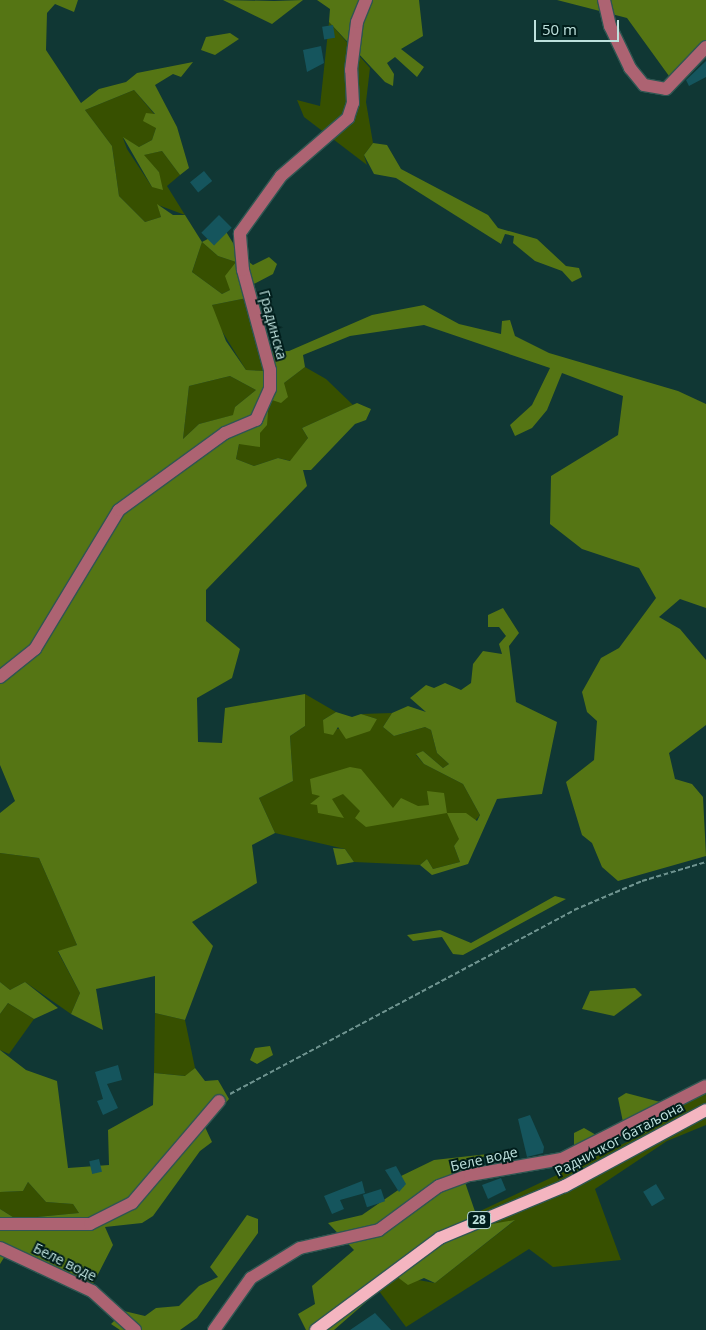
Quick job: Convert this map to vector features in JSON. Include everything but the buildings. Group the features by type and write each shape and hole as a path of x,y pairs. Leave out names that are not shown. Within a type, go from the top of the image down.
{"main road":[{"name":"Радничког батаљона","path":"316,1330 440,1238 565,1186 706,1110"}],"street":[{"name":"Градинска","path":"0,677 35,650 120,510 225,433 256,420 270,389 270,370 243,270 240,233 280,176 348,118 353,103 351,70 358,22 366,0"},
{"path":"604,0 610,26 630,68 644,85 666,89 706,47"},
{"name":"Беле воде","path":"214,1330 251,1278 300,1248 379,1230 438,1186 462,1178 562,1159 706,1086"},
{"path":"0,1224 90,1224 132,1203 219,1101"},
{"name":"Беле воде","path":"0,1248 92,1291 135,1330"}],"path":[{"path":"219,1101 574,910 642,881 706,862"}],"green space":[{"path":"0,0 78,0 74,12 55,4 47,13 46,50 81,103 99,89 126,82 137,73 193,62 181,77 173,74 155,85 177,127 189,168 180,175 162,151 144,155 159,172 163,190 152,187 123,137 139,147 152,140 156,128 143,121 146,113 155,114 134,90 85,110 112,146 119,196 145,222 161,217 157,204 173,215 185,215 202,242 225,230 241,256 253,265 269,257 277,264 273,274 248,287 247,298 212,305 226,341 246,370 265,371 265,352 289,351 372,315 424,305 459,324 501,334 502,321 510,320 515,336 549,353 678,391 706,404 706,608 680,599 659,617 680,629 706,660 706,725 669,753 675,779 692,784 703,797 706,856 618,881 602,867 592,843 582,835 566,782 594,760 597,721 587,712 582,692 601,658 619,648 656,598 639,568 582,549 550,524 551,476 618,435 623,396 562,373 547,410 532,428 515,436 510,425 532,405 550,368 424,325 350,336 303,355 305,367 284,383 288,397 281,403 269,399 263,410 268,412 267,425 260,433 260,447 239,444 236,459 254,466 278,458 290,461 308,438 302,428 357,403 371,409 366,420 355,424 311,470 303,470 307,486 206,590 206,621 240,649 232,678 197,698 198,742 222,743 225,708 305,694 305,726 290,736 293,781 259,798 275,833 252,845 257,883 192,922 213,946 185,1020 155,1013 155,976 96,989 103,1030 71,1014 80,993 58,951 77,945 39,858 0,853 0,813 15,801 0,765","holes":["202,242 218,256 236,262 225,276 230,290 222,294 192,272","230,376 256,390 235,407 233,415 199,424 183,439 189,386"]},
{"path":"223,0 274,1 303,0 272,24"},
{"path":"317,0 419,0 423,36 401,49 424,67 417,77 395,57 387,63 394,74 393,86 385,82 329,22 330,9"},
{"path":"557,0 706,0 706,45 669,76 627,18"},
{"path":"329,22 370,68 366,102 373,143 364,155 367,165 304,117 297,100 320,106"},
{"path":"230,33 239,39 215,55 201,50 206,37"},
{"path":"134,90 155,115 156,128 152,140 139,147 123,138 127,149 152,187 159,172 143,155 162,151 180,175 167,186 185,215 158,205 161,217 145,222 119,196 112,146 85,110"},
{"path":"373,143 387,145 401,169 488,215 498,228 537,239 566,266 579,268 582,277 572,282 562,271 535,261 513,243 514,236 505,234 501,244 396,178 374,174 364,155"},
{"path":"202,242 218,256 236,262 230,290 222,294 192,272"},
{"path":"247,298 265,371 246,370 215,320 212,305"},
{"path":"305,367 326,379 353,405 302,428 308,438 291,461 278,458 254,466 236,459 239,444 260,433 263,410 284,383"},
{"path":"230,376 256,390 235,407 234,415 199,424 183,439 189,386"},
{"path":"503,608 519,633 509,646 516,702 557,722 542,794 497,799 468,864 432,875 420,865 427,859 433,869 460,862 454,846 459,839 447,813 466,813 477,821 480,815 463,784 424,764 416,754 423,751 443,768 449,764 437,753 431,730 425,727 394,736 383,727 392,713 408,706 426,712 410,698 426,685 434,688 445,683 461,690 471,683 473,664 483,651 502,654 499,644 506,636 499,627 488,627 488,615"},
{"path":"305,694 336,712 323,720 333,730 377,719 361,714 392,713 383,727 394,736 425,727 431,730 437,753 449,764 443,768 423,751 416,755 424,764 463,784 480,815 454,846 460,862 433,869 427,859 420,865 354,862 345,849 275,833 259,798 293,781 290,736 305,726"},
{"path":"336,712 352,717 361,714 377,719 370,731 346,739 338,727 333,735 324,733 323,720"},
{"path":"350,767 361,769 393,808 401,798 418,806 429,805 427,791 444,793 447,813 366,827 355,818 360,811 343,794 332,799 344,818 318,813 317,805 310,804 320,796 312,794 310,779"},
{"path":"333,848 345,849 354,862 337,865"},
{"path":"0,853 39,858 77,945 58,952 80,993 71,1014 25,982 10,990 0,982"},
{"path":"555,896 566,899 463,955 453,954 442,937 413,941 407,935 440,930 471,943"},
{"path":"0,982 10,990 25,982 58,1008 34,1019 8,1003 0,1014"},
{"path":"635,988 642,995 614,1016 582,1009 590,991"},
{"path":"8,1003 34,1019 9,1054 0,1050 0,1014"},
{"path":"155,1013 185,1020 195,1068 186,1076 154,1073"},
{"path":"270,1046 273,1055 257,1064 250,1060 255,1048"},
{"path":"0,1050 26,1070 57,1081 68,1168 109,1165 108,1130 153,1105 154,1073 185,1076 195,1068 205,1081 218,1080 229,1099 205,1127 212,1142 200,1151 153,1216 142,1223 105,1227 113,1245 92,1286 46,1270 38,1274 25,1263 5,1256 0,1264 0,1209 16,1219 79,1213 73,1204 46,1202 28,1182 23,1191 0,1192"},
{"path":"706,1086 706,1125 667,1141 595,1189 621,1260 553,1267 529,1249 406,1327 379,1291 396,1276 435,1283 514,1221 480,1226 478,1212 644,1134 682,1108 660,1102"},
{"path":"626,1093 683,1108 644,1134 624,1127 618,1098"},
{"path":"584,1128 603,1139 590,1157 582,1160 574,1154 574,1133"},
{"path":"506,1152 458,1162 480,1226 515,1220 435,1283 424,1278 408,1285 396,1276 334,1330 306,1330 298,1314 315,1304 312,1286 354,1250 328,1223 362,1215 404,1186 399,1177 434,1160"},
{"path":"28,1182 46,1202 73,1204 79,1213 16,1219 0,1209 0,1192 23,1191"},
{"path":"247,1215 258,1219 258,1233 197,1318 180,1330 120,1330 111,1324 124,1311 145,1316 156,1308 179,1306 199,1286 218,1277 210,1267"}]}
